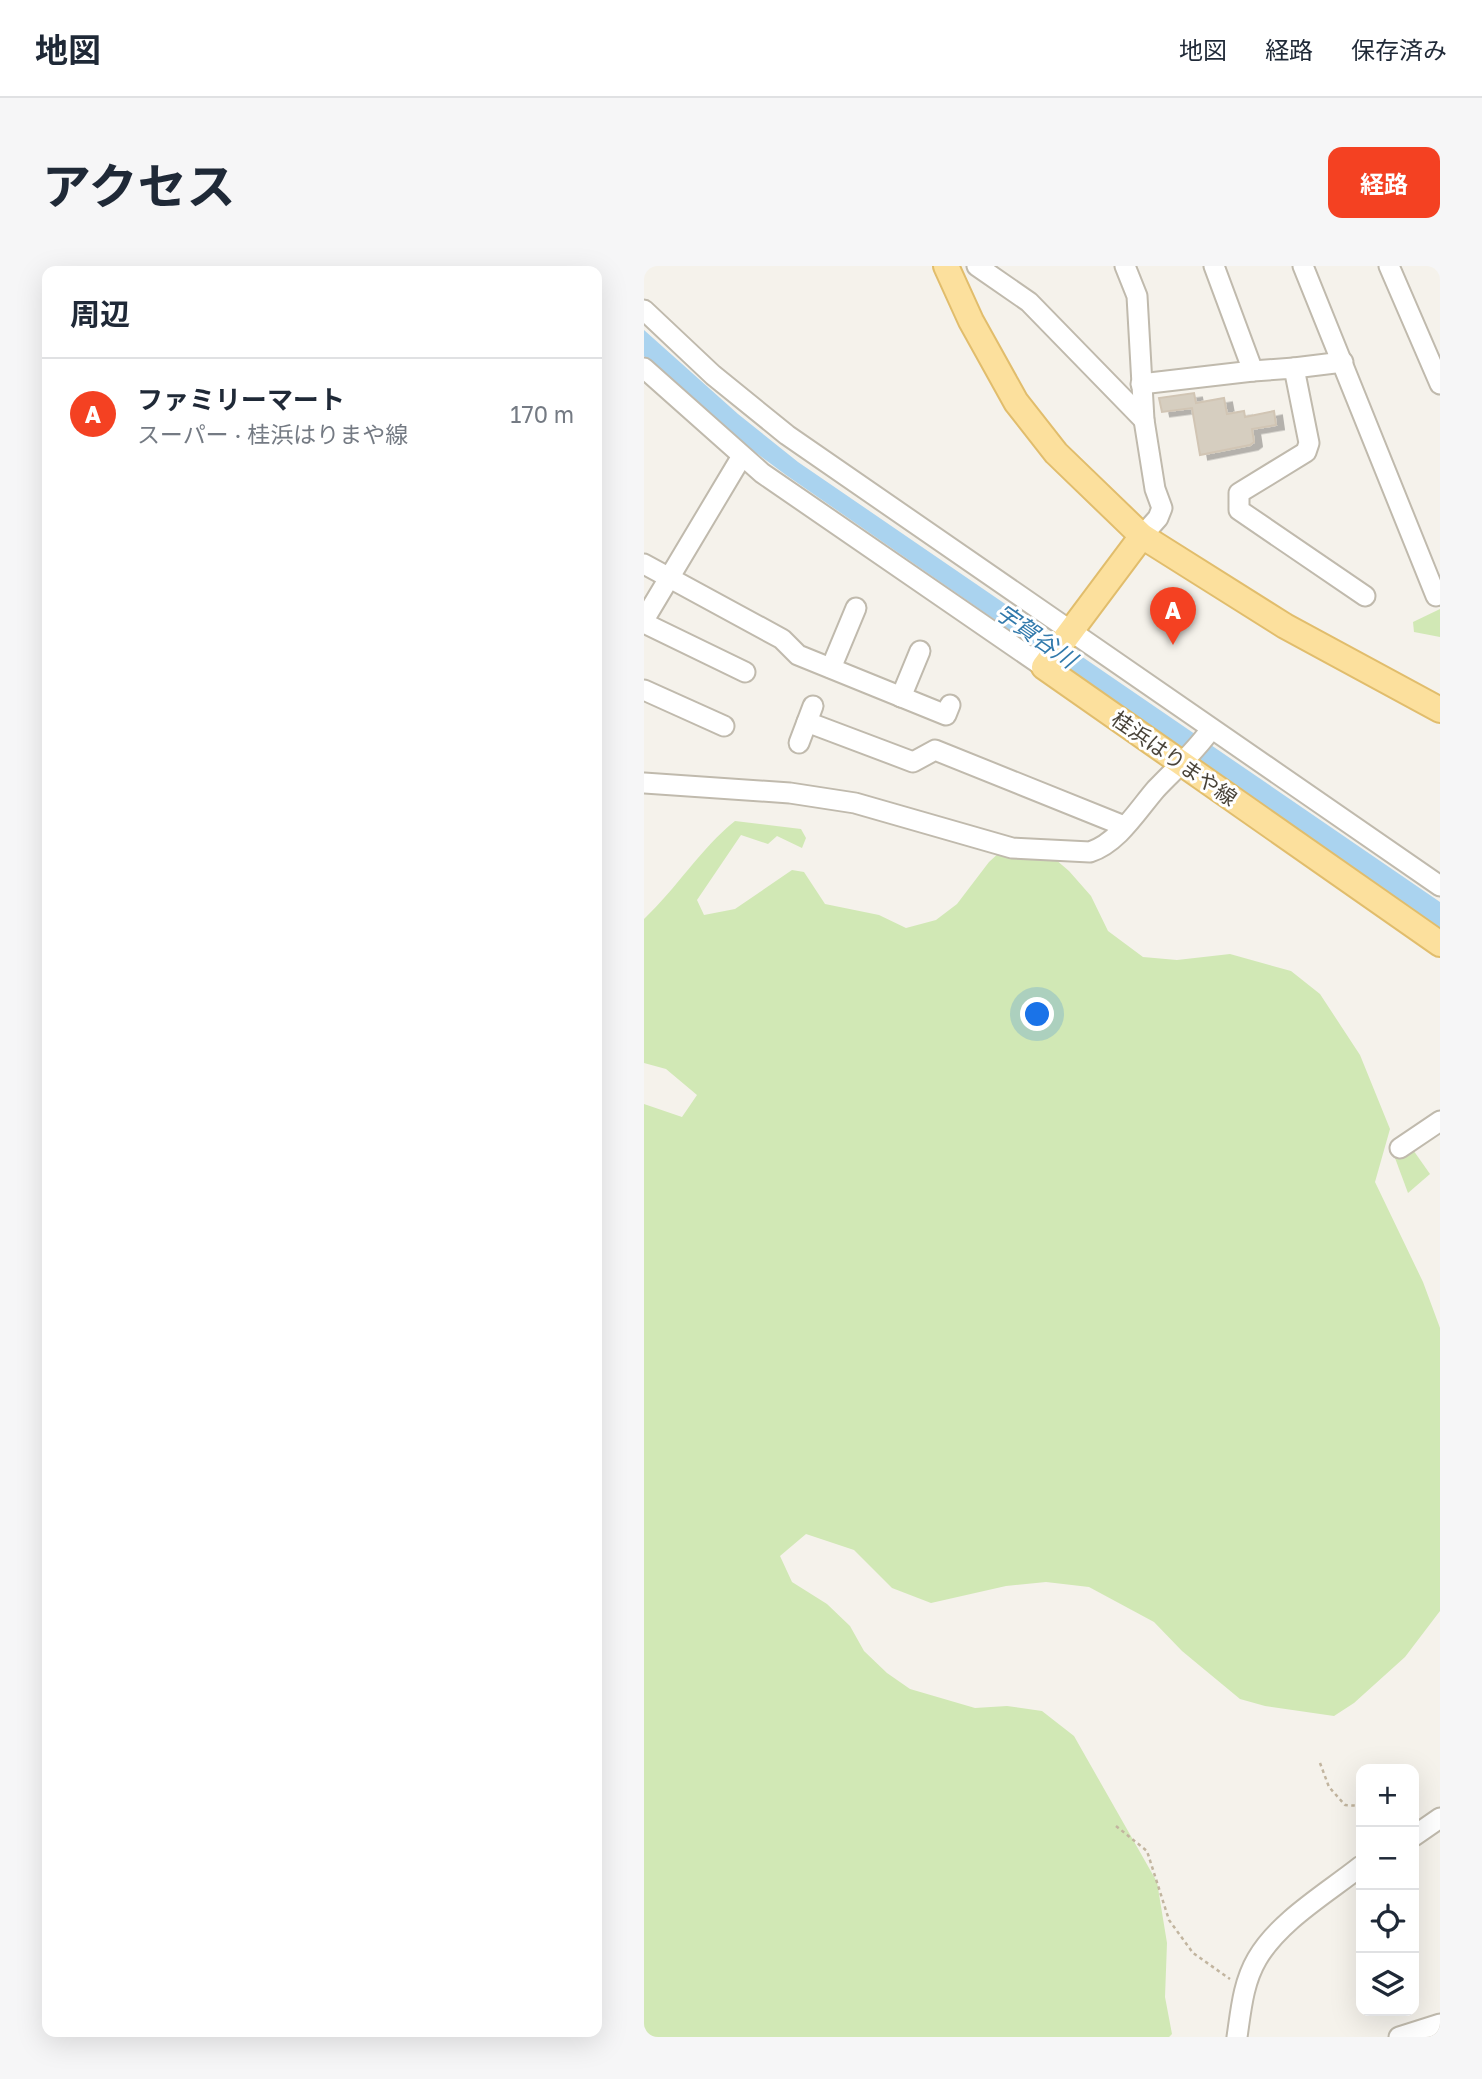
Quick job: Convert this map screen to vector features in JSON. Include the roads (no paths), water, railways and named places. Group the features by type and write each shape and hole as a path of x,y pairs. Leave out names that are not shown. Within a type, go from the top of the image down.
{"main road":[{"path":"946,266 971,321 1016,401 1056,453 1142,536 1285,625 1440,710"},
{"path":"1046,663 1142,536"},
{"name":"桂浜はりまや線","path":"1046,663 1440,944"}],"street":[{"path":"977,266 1029,302 1144,419"},
{"path":"1125,266 1137,296 1144,419 1155,489 1162,508 1158,518 1142,536"},
{"path":"1214,266 1252,371"},
{"path":"1303,266 1436,596"},
{"path":"1389,266 1440,384"},
{"path":"644,310 713,374 787,435 1207,735 1440,886"},
{"path":"1141,384 1343,362"},
{"path":"644,368 743,456 1046,663"},
{"path":"1294,368 1309,443 1306,452 1239,493 1239,510 1365,596"},
{"path":"743,456 644,622 745,672"},
{"path":"644,564 782,639 798,654 946,716 950,705"},
{"path":"831,668 856,608"},
{"path":"901,697 920,651"},
{"path":"644,690 724,726"},
{"path":"799,743 810,714 913,762 935,750 1124,826"},
{"path":"644,783 790,793 855,803 1012,848 1090,852 1102,848 1124,826 1207,735"},
{"path":"1400,1148 1440,1121"},
{"path":"1419,1833 1440,1818"},
{"path":"1237,2037 1246,1986 1257,1958 1280,1931 1356,1870"},
{"path":"1399,2037 1440,2024"}],"water":[{"name":"宇賀谷川","path":"644,330 738,414 798,462 1440,902 1440,928 786,475 724,429 644,356"}],"place":[{"name":"ファミリーマート","path":"1173,645"}]}
